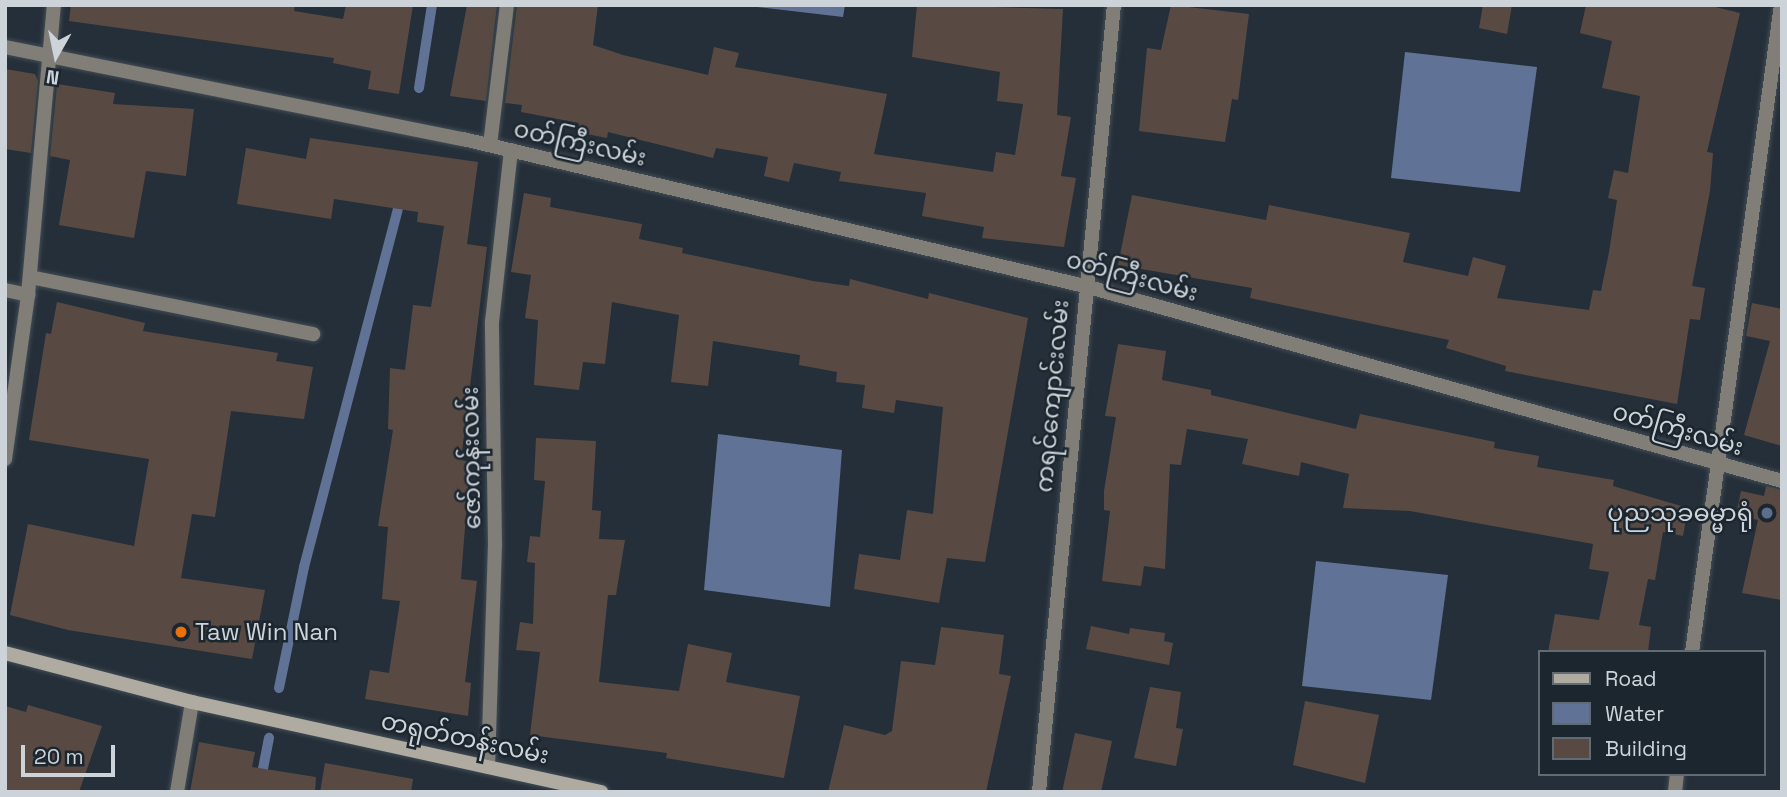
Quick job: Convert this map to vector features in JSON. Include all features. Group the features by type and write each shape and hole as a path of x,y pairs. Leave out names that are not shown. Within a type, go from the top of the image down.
{"street":[{"path":"5,459 30,277 54,5"},
{"path":"490,145 507,5"},
{"name":"ကရင်ကျောင်းလမ်း","path":"1039,792 1085,286 1114,5"},
{"path":"1692,650 1714,463 1782,5"},
{"path":"5,47 48,55"},
{"name":"၀တ်ကြီးလမ်း","path":"48,55 490,145 1085,286 1782,481"},
{"name":"ဇော်ကုန်းလမ်း","path":"488,767 495,545 492,322 510,150"},
{"path":"30,277 313,334"},
{"path":"5,290 28,295"},
{"path":"5,653 192,702 177,792"},
{"name":"တရုတ်တန်းလမ်း","path":"192,702 601,792"}],"water":[{"path":"740,5 845,5 843,17"},
{"path":"1405,52 1537,67 1520,192 1391,178"},
{"path":"718,434 842,450 830,607 704,590"},
{"path":"1316,561 1448,575 1431,700 1302,686"}],"building":[{"path":"71,5 295,5 294,11 343,19 346,5 413,5 399,94 368,89 371,71 333,63 334,58 69,21"},
{"path":"467,5 497,5 486,101 450,96"},
{"path":"517,5 598,5 593,45 623,55 708,75 714,47 739,53 735,67 887,94 874,154 993,172 996,152 1015,155 1023,104 997,101 1000,72 912,57 917,5 1063,9 1057,115 1071,117 1061,176 1076,178 1064,247 982,238 984,227 922,216 926,193 839,181 841,172 794,163 789,182 764,176 768,157 716,148 713,158 608,132 607,138 577,132 579,123 521,112 522,105 505,103"},
{"path":"1171,5 1249,14 1238,100 1232,99 1225,142 1139,131 1147,48 1161,50"},
{"path":"1483,5 1512,5 1507,34 1479,28"},
{"path":"1586,5 1707,5 1740,13 1707,152 1713,153 1710,191 1692,286 1705,288 1700,320 1690,319 1677,404 1505,371 1506,366 1446,348 1449,340 1250,298 1252,288 1118,265 1132,195 1266,220 1269,205 1410,233 1403,262 1468,276 1473,257 1506,266 1497,298 1589,310 1593,290 1601,291 1609,252 1617,200 1608,198 1614,170 1628,173 1640,96 1602,88 1612,41 1580,33"},
{"path":"5,69 35,74 38,81 31,153 5,149"},
{"path":"57,84 115,93 113,104 194,109 186,176 146,171 134,238 59,225 70,160 50,156"},
{"path":"310,138 478,162 467,244 487,247 461,460 470,462 461,579 477,581 465,682 471,683 468,716 365,699 370,670 389,673 400,601 382,599 388,527 378,526 393,430 388,429 390,368 405,370 413,305 431,307 444,226 417,222 418,212 334,199 331,219 237,204 246,148 306,159"},
{"path":"524,193 551,198 550,207 642,224 639,239 683,248 682,253 813,281 849,286 850,279 928,299 929,293 1028,318 985,562 947,558 939,603 854,589 859,554 900,560 907,510 933,514 943,407 896,400 894,413 862,408 865,385 836,382 837,372 799,365 800,355 713,341 708,386 671,382 679,315 612,302 605,364 583,362 579,390 534,385 538,320 525,318 531,275 511,272"},
{"path":"57,302 145,323 143,331 278,353 276,361 313,367 304,419 231,411 215,517 192,514 181,578 265,590 252,659 68,630 10,615 28,524 134,546 149,459 29,440 46,333 51,334"},
{"path":"1752,303 1782,309 1782,446 1744,435 1770,341 1746,336"},
{"path":"1118,344 1166,351 1162,380 1211,390 1211,395 1356,429 1360,414 1495,442 1494,448 1539,456 1537,467 1614,480 1613,486 1688,508 1683,536 1663,532 1655,580 1648,579 1639,625 1651,627 1648,650 1548,650 1555,614 1599,620 1609,572 1589,569 1593,544 1410,511 1343,508 1349,474 1301,462 1299,476 1242,464 1248,439 1187,429 1181,465 1170,464 1165,569 1144,566 1141,586 1102,581 1110,511 1104,510 1104,491 1116,417 1105,416"},
{"path":"536,438 596,441 592,510 601,511 599,539 625,540 616,595 608,595 599,682 679,691 688,644 732,653 726,682 800,696 784,778 666,758 667,753 530,735 540,652 516,650 520,622 533,624 535,563 527,562 530,536 540,537 545,481 534,480"},
{"path":"1766,486 1782,490 1782,600 1742,593 1758,520 1736,515 1741,491 1764,496"},
{"path":"1091,626 1129,634 1130,628 1165,633 1164,641 1173,643 1169,665 1086,649"},
{"path":"941,627 1004,635 999,674 1011,676 986,792 828,792 844,725 885,735 892,731 901,661 935,665"},
{"path":"1150,687 1181,692 1176,728 1183,729 1176,766 1134,758"},
{"path":"1305,701 1379,715 1365,783 1293,765"},
{"path":"28,705 102,726 79,792 5,792 5,706 26,712"},
{"path":"1075,733 1112,741 1101,792 1062,792"},
{"path":"199,742 255,752 252,767 316,777 315,792 190,792"},
{"path":"325,763 413,779 411,792 320,792"}],"waterway":[{"path":"419,88 432,5"},
{"path":"279,688 304,567 401,198"},
{"path":"261,779 269,738"}],"place":[{"name":"ပုညသုခဓမ္မာရုံ","path":"1767,513"},
{"name":"Taw Win Nan","path":"181,632"}]}
